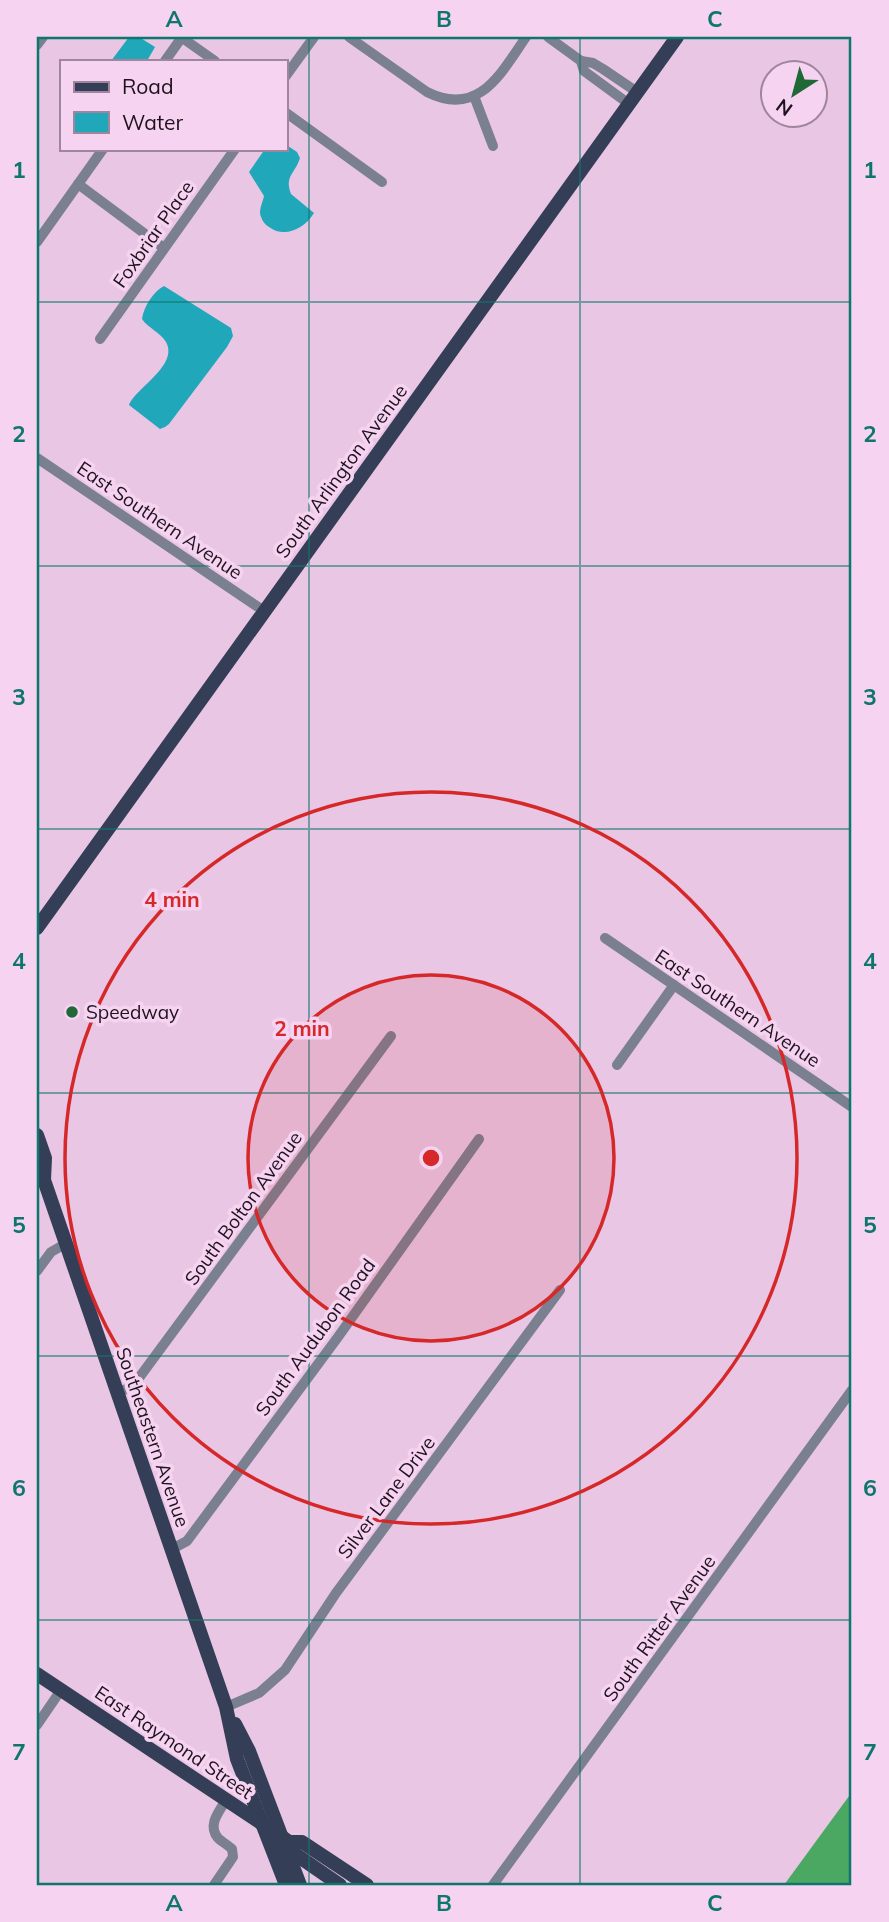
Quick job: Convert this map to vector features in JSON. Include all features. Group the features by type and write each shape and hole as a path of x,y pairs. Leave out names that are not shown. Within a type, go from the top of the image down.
{"main road":[{"name":"South Arlington Avenue","path":"37,928 677,37"},
{"name":"Southeastern Avenue","path":"37,1136 44,1158 40,1175 226,1707 237,1759 262,1823 296,1885"},
{"name":"East Raymond Street","path":"37,1674 262,1823 286,1840 295,1854 340,1885"},
{"name":"Southeastern Avenue","path":"226,1707 249,1751 286,1840 296,1885"},
{"path":"226,1800 238,1794 246,1784"},
{"name":"East Raymond Street","path":"286,1840 302,1842 368,1885"},
{"path":"296,1885 319,1871"}],"street":[{"path":"37,46 43,37"},
{"path":"166,60 182,37 214,60"},
{"path":"287,75 314,37"},
{"path":"349,37 430,94 454,100 474,96 486,89 495,81 526,37"},
{"path":"548,37 581,61 593,63 603,69 633,98"},
{"path":"474,96 493,146"},
{"path":"287,113 382,182"},
{"path":"37,242 102,150"},
{"name":"Foxbriar Place","path":"100,339 234,150"},
{"path":"78,184 164,248"},
{"name":"East Southern Avenue","path":"37,458 264,611"},
{"name":"East Southern Avenue","path":"605,938 852,1107"},
{"path":"617,1065 674,985"},
{"name":"South Bolton Avenue","path":"117,1393 133,1386 391,1037"},
{"name":"South Audubon Road","path":"172,1549 187,1541 195,1531 479,1139"},
{"path":"37,1271 51,1252 65,1244"},
{"name":"Silver Lane Drive","path":"226,1707 258,1693 273,1683 285,1670 336,1593 560,1290"},
{"name":"South Ritter Avenue","path":"493,1885 852,1390"},
{"path":"37,1725 61,1690"},
{"path":"214,1885 233,1857 232,1849 218,1838 213,1822 226,1800"}],"green space":[{"path":"852,1792 852,1885 784,1885"}],"water":[{"path":"129,37 139,37 155,47 148,60 112,60"},
{"path":"287,145 297,152 300,158 289,179 291,194 314,213 300,227 288,232 269,227 260,215 264,196 249,172 264,150 287,150"},
{"path":"164,286 231,328 233,336 169,424 160,429 129,405 167,359 166,342 142,319 150,300"}],"place":[{"name":"Speedway","path":"72,1012"}]}
